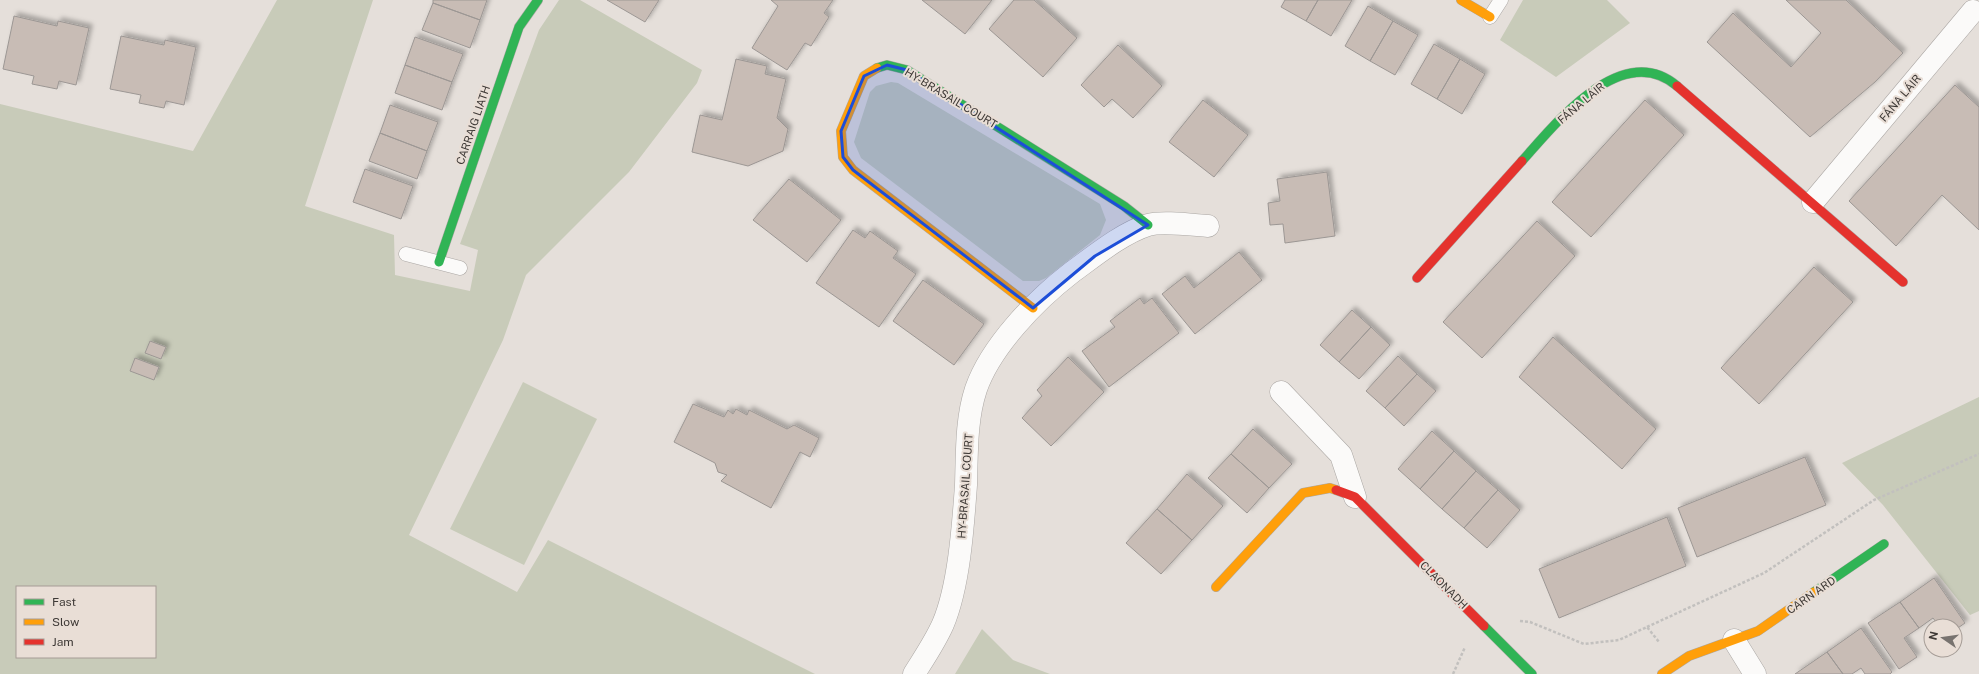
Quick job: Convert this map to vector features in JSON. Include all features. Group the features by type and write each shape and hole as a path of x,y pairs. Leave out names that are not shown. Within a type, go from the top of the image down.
{"street":[{"name":"CARRAIG LIATH","path":"439,262 519,27 538,0"},
{"path":"1461,0 1490,17"},
{"name":"FÁNA LÁIR","path":"1813,202 1970,10"},
{"name":"HY-BRASAIL COURT","path":"1033,308 853,170 847,163 841,149 841,131 864,76 886,65 907,70 1111,198 1148,225"},
{"name":"FÁNA LÁIR","path":"1417,278 1563,116 1602,83 1635,72 1666,77 1813,202 1903,282"},
{"name":"HY-BRASAIL COURT","path":"914,674 943,623 957,570 963,528 967,447 976,389 994,354 1033,308 1057,285 1095,256 1132,233 1148,225 1208,226"},
{"name":"CLAONADH","path":"1281,392 1341,455 1355,497"},
{"name":"CLAONADH","path":"1216,587 1303,493 1330,488 1355,497 1532,674"},
{"name":"CARN ARD","path":"1662,674 1689,656 1758,631 1884,544"},
{"path":"1734,640 1755,674"}],"lane":[{"path":"1490,17 1500,0"},
{"path":"406,254 460,268"}],"path":[{"path":"1454,674 1464,647 1499,617 1530,622 1584,644 1618,640 1764,573 1874,500 1979,454"},
{"path":"1647,627 1676,664"}],"highlighted area":[{"path":"887,65 907,70 1148,225 1095,256 1033,308 853,170 843,157 841,131 864,76"}],"green space":[{"path":"277,0 373,0 305,206 394,235 395,275 470,291 478,250 460,244 539,30 559,0 580,0 702,70 697,83 629,172 526,275 503,340 409,535 517,592 548,540 815,674 0,674 0,104 193,151"},
{"path":"1523,0 1607,0 1630,23 1556,77 1500,40"},
{"path":"891,82 898,83 1100,204 1106,220 1100,235 1046,278 1039,281 1023,281 861,158 854,142 870,92 876,86"},
{"path":"523,382 597,419 524,565 450,529"},
{"path":"1979,397 1979,611 1970,615 1883,505 1842,463"},
{"path":"982,629 1013,660 1050,674 955,674"}],"building":[{"path":"433,0 487,0 480,20 433,3"},
{"path":"607,0 659,0 645,22"},
{"path":"771,0 833,0 824,13 829,17 811,46 805,43 787,70 752,48 778,6"},
{"path":"922,0 992,0 965,34"},
{"path":"1014,0 1034,0 1077,38 1043,77 989,29"},
{"path":"1285,0 1318,0 1306,21 1281,7"},
{"path":"1318,0 1352,0 1331,36 1306,21"},
{"path":"1786,0 1846,0 1903,53 1875,82 1810,137 1707,42 1733,13 1791,67 1821,33"},
{"path":"433,3 480,20 470,48 422,30"},
{"path":"1368,6 1393,21 1370,61 1345,46"},
{"path":"14,16 57,26 58,21 89,28 76,85 59,81 57,89 32,84 34,76 3,69"},
{"path":"1393,21 1418,35 1395,75 1370,61"},
{"path":"121,36 164,45 165,40 196,47 184,105 166,101 164,108 139,103 141,95 110,89"},
{"path":"415,37 463,54 452,82 405,65"},
{"path":"1434,44 1460,59 1437,99 1411,84"},
{"path":"1118,45 1162,86 1133,118 1112,99 1104,107 1081,85"},
{"path":"736,59 767,66 765,74 786,79 777,118 788,129 783,151 748,166 692,152 700,115 722,120"},
{"path":"1460,59 1485,74 1462,114 1437,99"},
{"path":"405,65 452,82 442,110 395,93"},
{"path":"1955,85 1979,107 1979,230 1942,195 1896,246 1849,201"},
{"path":"1203,100 1248,135 1214,177 1169,142"},
{"path":"1645,100 1684,135 1591,237 1552,202"},
{"path":"390,105 438,122 427,151 380,133"},
{"path":"380,133 427,151 417,179 369,161"},
{"path":"365,169 413,186 401,219 353,202"},
{"path":"1327,172 1335,236 1285,243 1283,224 1270,225 1268,203 1280,201 1277,179"},
{"path":"789,179 841,220 807,262 753,220"},
{"path":"1537,221 1575,256 1482,358 1443,322"},
{"path":"853,230 865,238 870,231 898,251 893,258 916,274 879,327 816,283"},
{"path":"1239,252 1262,280 1195,334 1162,294 1185,276 1194,288"},
{"path":"1814,267 1853,302 1759,404 1721,368"},
{"path":"923,280 984,324 954,365 893,321"},
{"path":"1140,298 1144,304 1152,298 1179,333 1109,387 1082,351 1115,327 1110,321"},
{"path":"1352,310 1371,327 1339,362 1320,345"},
{"path":"1371,327 1390,345 1359,379 1339,362"},
{"path":"1553,337 1656,429 1622,469 1519,377"},
{"path":"150,341 166,347 161,359 145,353"},
{"path":"1398,356 1417,374 1385,408 1366,391"},
{"path":"1068,357 1104,392 1051,446 1022,418 1042,396 1037,390"},
{"path":"135,358 159,367 154,380 130,371"},
{"path":"1417,374 1436,391 1404,426 1385,408"},
{"path":"693,404 724,417 728,410 733,414 736,409 747,415 749,410 787,429 794,425 819,438 810,457 800,452 771,508 721,481 727,475 718,472 715,463 674,442"},
{"path":"1253,429 1292,464 1269,488 1231,454"},
{"path":"1432,431 1454,451 1420,489 1398,469"},
{"path":"1454,451 1476,471 1442,509 1420,489"},
{"path":"1231,454 1269,488 1247,513 1208,478"},
{"path":"1805,457 1826,505 1697,557 1678,508"},
{"path":"1476,471 1498,490 1464,528 1442,509"},
{"path":"1187,474 1223,506 1192,540 1157,509"},
{"path":"1498,490 1520,510 1487,548 1464,528"},
{"path":"1157,509 1192,540 1161,574 1126,543"},
{"path":"1667,517 1686,566 1559,618 1539,569"},
{"path":"1934,578 1962,618 1923,618 1923,625 1919,628 1900,602"},
{"path":"1900,602 1919,628 1904,638 1917,657 1899,669 1868,623"},
{"path":"1861,628 1892,672 1890,674 1865,674 1861,668 1852,674 1843,674 1827,652"},
{"path":"1827,652 1843,674 1795,674"}],"traffic: fast":[{"path":"439,262 519,27 538,0"},
{"path":"877,68 887,65 907,70 1124,206 1148,225"},
{"path":"1522,161 1571,108 1592,92 1613,79 1634,73 1656,74 1677,86"},
{"path":"1814,592 1884,544"},
{"path":"1484,626 1532,674"}],"traffic: slow":[{"path":"1461,0 1490,17"},
{"path":"877,68 864,76 841,131 843,157 853,170 1033,308"},
{"path":"1216,587 1303,493 1330,488 1336,490"},
{"path":"1662,674 1689,656 1758,631 1814,592"}],"traffic: jam":[{"path":"1677,86 1903,282"},
{"path":"1417,278 1522,161"},
{"path":"1336,490 1355,497 1484,626"}]}
